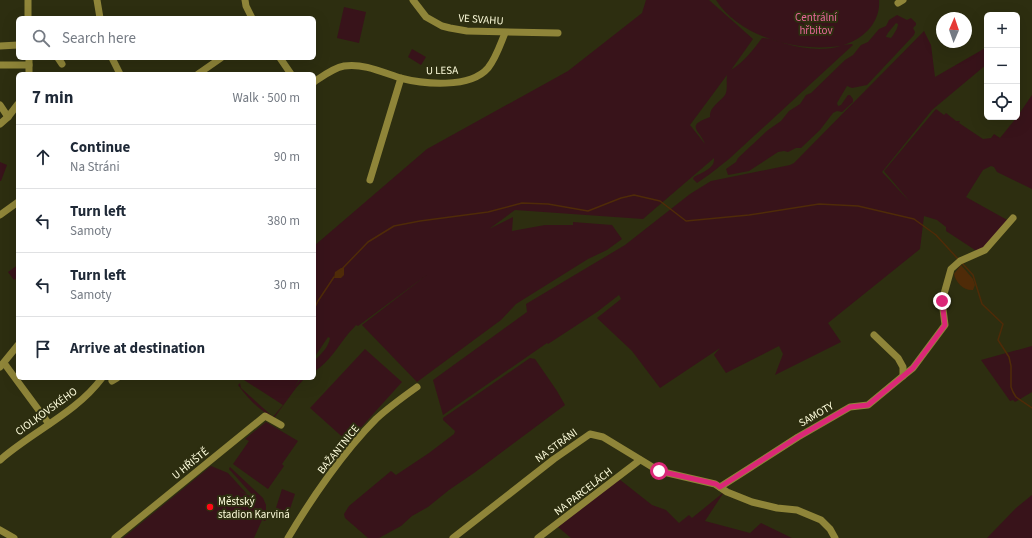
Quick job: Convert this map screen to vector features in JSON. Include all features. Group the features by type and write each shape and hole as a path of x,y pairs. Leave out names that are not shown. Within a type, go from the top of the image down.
{"street":[{"path":"28,0 28,16"},
{"path":"97,0 100,16"},
{"path":"245,0 251,16"},
{"name":"VE SVAHU","path":"413,0 426,17 442,26 467,31 558,33"},
{"name":"U LESA","path":"316,81 331,71 343,66 356,66 369,68 401,78 423,82 462,82 478,76 487,69 495,58 505,32"},
{"path":"0,46 16,45"},
{"path":"113,60 119,72"},
{"path":"201,72 218,60"},
{"path":"281,60 290,72"},
{"path":"0,65 29,62"},
{"path":"370,180 401,78"},
{"path":"0,105 8,117"},
{"path":"0,124 16,107"},
{"path":"0,215 16,203"},
{"name":"SAMOTY","path":"720,487 798,437 850,407 868,405 913,368 945,325 942,301 951,269 960,261 985,250 1013,218"},
{"path":"874,335 898,358 903,367 903,376"},
{"path":"16,348 2,365 48,424"},
{"name":"CIOLKOVSKÉHO","path":"0,460 81,401 94,389 101,380"},
{"name":"BAŽANTNICE","path":"288,538 321,487 350,450 376,420 417,386"},
{"name":"U HŘIŠTĚ","path":"115,538 264,416 281,424"},
{"name":"NA STRÁNI","path":"453,538 590,434 603,437 659,471 716,484 727,492 752,502 777,508 797,510 821,520 830,529 835,538"},
{"name":"NA PARCELÁCH","path":"538,538 640,460"},
{"path":"0,530 14,538"}],"green space":[{"name":"Centrální hřbitov","path":"646,0 709,0 753,39 731,70 744,60 762,38 770,39 745,28 724,11 716,0 879,0 879,8 874,23 857,39 843,45 853,45 729,159 697,183 693,179 694,177 710,168 714,162 714,158 643,219 515,210 489,229 513,217 512,231 545,225 573,225 573,222 612,225 622,239 607,250 588,259 516,304 501,320 417,382 362,325 428,274 358,326 356,325 329,359 316,371 316,359 326,348 330,338 328,337 316,355 316,244 427,149 568,71 642,13","holes":["781,42 797,46 814,47 841,46 835,48 814,49 793,46","727,75 725,95 711,110 710,117 702,120 696,126 697,131 705,144 690,125"]},
{"path":"344,7 366,12 359,43 337,38"},
{"path":"897,15 907,20 911,18 916,23 913,28 915,32 914,35 867,85 852,88 847,86 837,103 838,106 841,105 848,95 850,95 853,99 853,102 842,112 837,111 833,113 820,130 801,148 796,148 788,152 778,152 749,171 728,175 726,169 736,162 738,158 768,130 781,121 789,111 800,104 806,95 811,93 845,60 853,55 861,45 868,42 879,29 886,26 889,20","holes":["896,23 898,24 897,29 891,38 886,37"]},
{"path":"924,31 931,45 935,77 984,49 984,67 932,110 882,172 911,203 884,171 936,109 944,115 946,113 956,121 960,121 959,123 983,139 991,138 994,134 1000,138 1015,120 1020,120 1020,113 1032,95 1032,189 997,172 994,167 991,166 983,170 966,197 1009,221 983,250 975,250 946,231 946,227 937,220 924,216 920,249 828,323 841,342 775,375 783,354 779,346 726,373 714,355 720,348 660,388 632,351 597,318 621,299 619,295 597,312 548,344 547,343 443,415 433,380 527,312 526,304 625,245 690,194 711,181 794,163"},
{"path":"412,49 426,57 421,65 408,57"},
{"path":"0,162 7,165 1,181 0,181"},
{"path":"16,266 16,278 14,280 8,272"},
{"path":"1032,346 1032,392 1015,402 1013,400 1010,401 981,360"},
{"path":"365,349 402,382 348,442 310,408"},
{"path":"530,358 535,359 565,405 428,507 412,516 401,526 379,538 368,538 345,518 344,514 349,506 391,471 396,475 454,434 455,431 443,420 443,418"},
{"path":"244,380 299,380 294,388 300,380 303,380 274,418 258,407 238,385 240,383 241,388 273,417 283,405"},
{"path":"266,422 298,441 282,464 284,466 268,489 233,464 249,441 245,439"},
{"name":"Městský stadion Karviná","path":"211,466 228,473 247,494 233,488 256,499 229,469 230,467 263,498 266,505 266,519 257,516 266,520 262,520 254,538 123,538"},
{"path":"619,479 652,505 666,510 679,523 689,515 692,518 724,492 705,521 750,533 761,523 792,538 571,538 558,527"},
{"path":"282,489 295,494 289,512 276,508"},
{"path":"1032,495 1032,538 987,538 1016,508"}],"shaded area":[{"path":"961,265 973,279 975,285 973,290 964,288 955,277 954,274"},
{"path":"341,268 344,268 344,275 341,278 334,278 335,272"}],"waterway":[{"path":"341,270 368,242 394,226 488,212 522,203 548,204 588,211 621,198 634,195 660,201 686,221 749,215 819,204 858,206 914,219 936,235 958,259"},
{"path":"962,263 973,275 982,304 1003,324 998,340 1009,357 1011,366 1011,387 1016,397 1032,408"},
{"path":"316,305 334,277"}],"place":[{"name":"Městský stadion Karviná","path":"210,507"}],"route":[{"path":"659,471 716,484 720,487 798,437 850,407 868,405 913,368 945,325 942,301"}]}
